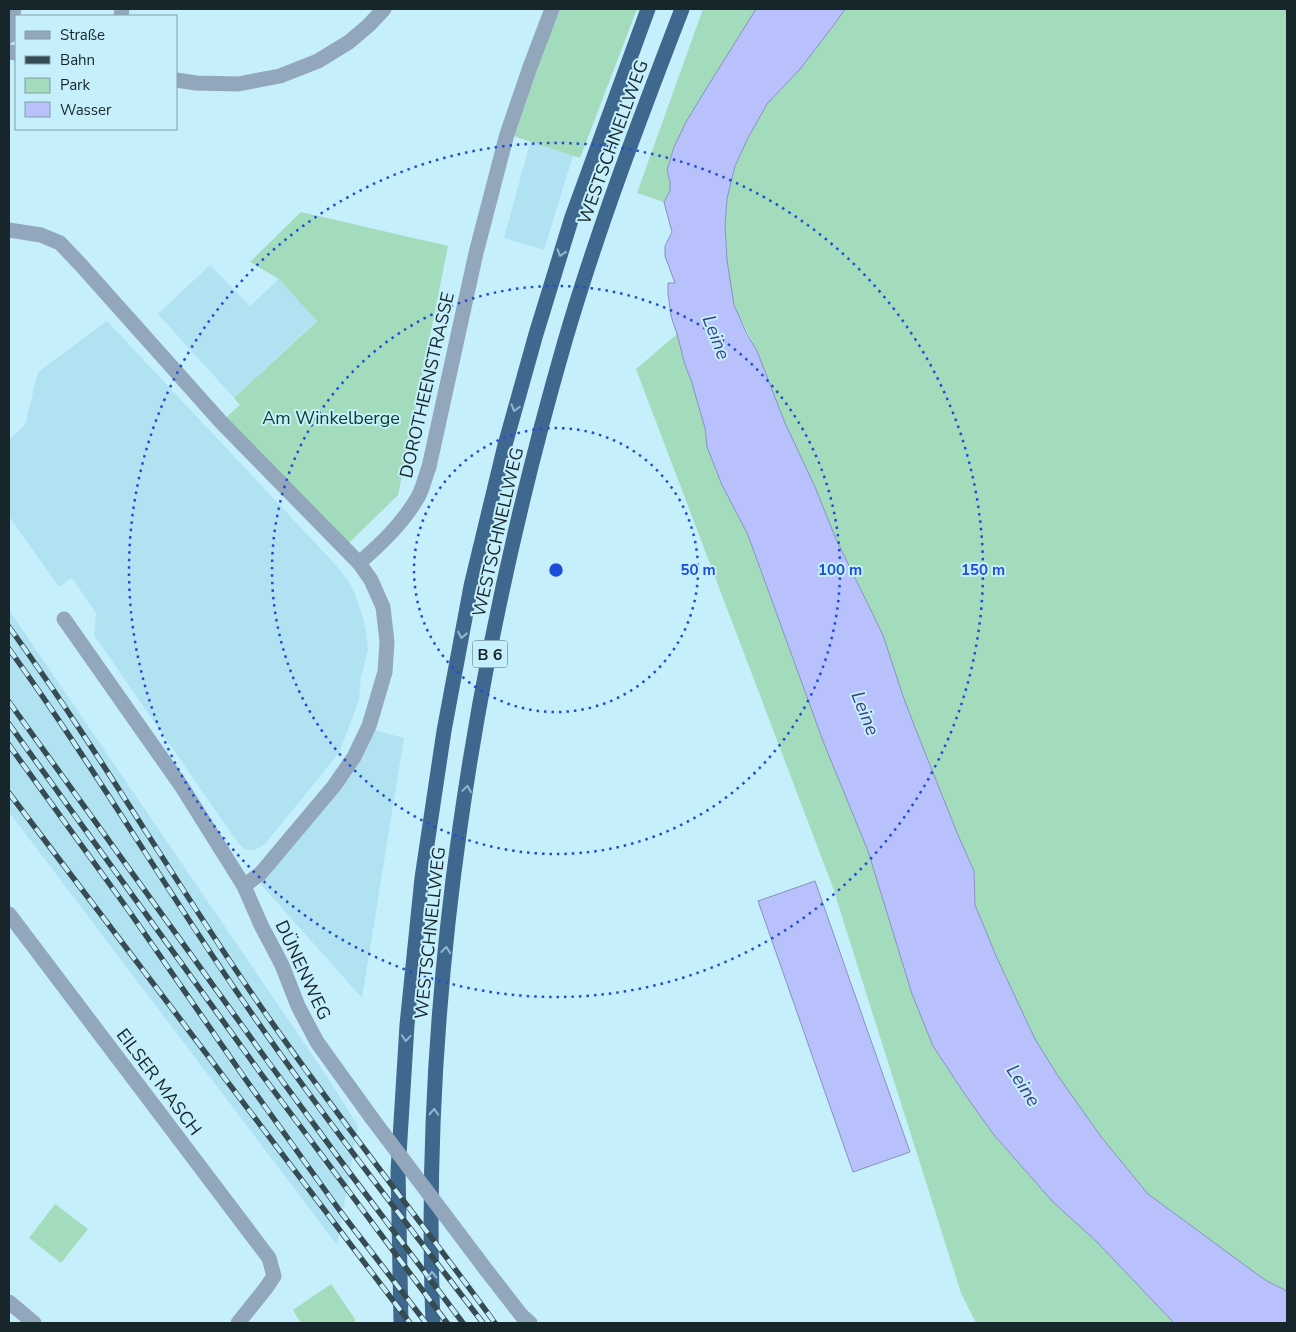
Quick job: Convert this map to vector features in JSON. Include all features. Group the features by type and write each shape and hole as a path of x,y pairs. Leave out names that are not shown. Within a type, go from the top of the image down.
{"highway":[{"name":"WESTSCHNELLWEG","path":"401,1323 398,1171 407,1025 422,878 444,731 471,586 505,445 536,334 572,218 648,9"},
{"name":"WESTSCHNELLWEG","path":"433,1323 431,1165 438,1029 453,882 475,734 505,582 535,452 566,339 601,227 682,9"}],"street":[{"path":"9,36 14,9"},
{"path":"178,80 196,83 238,84 280,76 318,61 349,42 384,9"},
{"name":"DOROTHEENSTRASSE","path":"360,563 404,519 419,495 428,468 476,253 507,134 552,9"},
{"path":"9,230 41,235 60,243 221,422 360,563 371,580 383,607 387,642 385,672 369,726 354,757 334,786 261,874 244,886"},
{"name":"DÜNENWEG","path":"64,619 182,787 244,886 261,925 282,965 298,1006 317,1042 487,1271 522,1316 530,1323"},
{"name":"EILSER MASCH","path":"9,914 269,1258 274,1276 238,1323"},
{"path":"9,1302 34,1323"}],"shaded area":[{"path":"533,132 576,146 544,250 504,238"},
{"path":"210,265 250,306 279,279 317,320 234,398 158,314"},
{"path":"107,321 335,564 347,579 362,614 368,649 361,677 359,700 339,753 265,844 253,850 245,849 238,843 94,635 96,613 72,578 59,587 9,516 9,440 25,425 38,372"},
{"path":"9,610 328,1078 358,1126 337,1245 9,812"},
{"path":"371,729 404,738 362,998 258,881"}],"green space":[{"path":"552,9 637,9 580,158 507,134"},
{"path":"703,9 756,9 686,122 674,147 667,170 670,191 664,202 637,193"},
{"path":"845,9 1287,9 1287,1291 1265,1280 1148,1194 1102,1138 1058,1076 1035,1039 997,958 975,905 974,871 914,725 883,635 836,539 815,487 785,423 757,351 734,305 727,260 725,225 727,199 735,166 747,138 767,104 801,68"},
{"name":"Am Winkelberge","path":"301,212 448,246 398,495 344,548 221,422 240,405 234,398 317,321 279,279 250,262"},
{"path":"677,334 705,428 707,448 722,485 748,535 823,741 868,851 912,994 933,1046 994,1135 1053,1202 1097,1242 1174,1323 976,1323 961,1293 832,885 636,369"},
{"path":"55,1204 88,1229 61,1263 29,1238"},
{"path":"331,1284 355,1319 355,1323 301,1323 293,1310"}],"water":[{"name":"Leine","path":"756,9 845,9 801,68 767,104 735,166 727,199 725,225 727,260 734,305 757,351 785,423 815,487 836,539 883,635 914,725 974,871 975,905 997,958 1035,1039 1058,1076 1102,1138 1148,1194 1265,1280 1287,1291 1287,1323 1174,1323 1097,1242 1053,1202 994,1135 933,1046 912,994 868,851 823,741 748,535 722,485 707,447 705,428 671,316 668,283 675,283 665,256 665,246 672,232 664,202 670,191 667,170 674,147 686,122"},
{"path":"815,881 910,1152 853,1172 758,901"}],"railway":[{"path":"9,627 74,720 259,1004 317,1085 495,1323"},
{"path":"9,649 71,738 189,921 278,1051 483,1323"},
{"path":"9,702 269,1063 463,1323"},
{"path":"9,724 259,1071 447,1323"},
{"path":"9,745 129,911 246,1080 340,1211 426,1323"},
{"path":"9,793 410,1323"}]}
